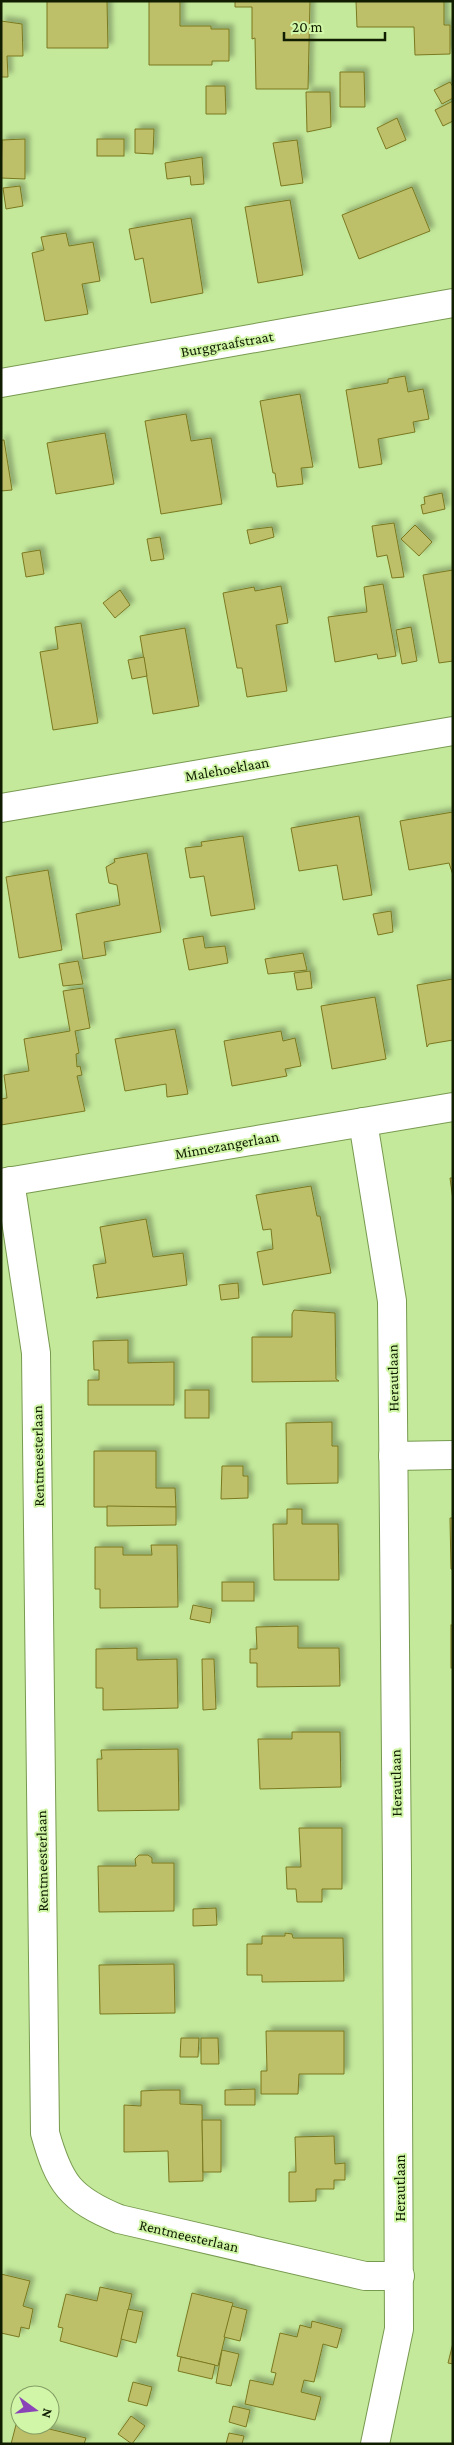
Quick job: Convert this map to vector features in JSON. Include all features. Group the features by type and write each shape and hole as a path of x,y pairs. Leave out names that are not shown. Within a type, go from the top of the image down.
{"street":[{"name":"Burggraafstraat","path":"1,384 453,303"},
{"name":"Malehoeklaan","path":"1,808 453,731"},
{"name":"Minnezangerlaan","path":"6,1182 453,1107"},
{"name":"Herautlaan","path":"363,1122 392,1301 394,1456 399,2329 375,2444"},
{"name":"Rentmeesterlaan","path":"6,1182 36,1353 45,2133 54,2163 62,2180 77,2196 93,2209 119,2219 365,2276 400,2276"},
{"path":"394,1456 453,1455"}],"building":[{"path":"47,1 107,1 108,48 47,48"},
{"path":"149,1 180,1 180,26 211,26 211,29 229,29 229,61 212,61 212,65 149,65"},
{"path":"235,1 310,1 308,89 256,89 255,38 252,39 252,7 235,7"},
{"path":"356,1 444,1 444,25 450,25 450,54 415,55 414,27 357,27"},
{"path":"1,21 22,24 23,56 7,56 8,77 1,77"},
{"path":"340,72 364,72 365,107 340,107"},
{"path":"450,82 453,87 453,98 442,104 434,90"},
{"path":"206,86 225,86 226,114 206,114"},
{"path":"306,92 330,92 331,127 307,132"},
{"path":"453,101 453,121 443,126 435,110"},
{"path":"397,118 406,140 386,149 377,128"},
{"path":"135,129 154,129 153,154 135,153"},
{"path":"25,139 25,179 1,178 2,140"},
{"path":"97,139 124,139 124,156 97,156"},
{"path":"297,140 303,183 281,186 273,143"},
{"path":"202,157 204,184 191,185 190,176 167,179 165,163"},
{"path":"20,186 23,206 6,209 3,188"},
{"path":"412,187 430,231 359,259 342,215"},
{"path":"290,200 303,275 258,283 245,207"},
{"path":"191,218 203,293 151,303 143,258 135,260 129,229"},
{"path":"66,233 69,246 93,242 100,281 82,284 88,314 45,321 32,253 44,250 41,237"},
{"path":"405,376 408,392 423,389 429,419 413,422 415,432 378,439 382,464 359,468 346,390 388,383 388,379"},
{"path":"300,394 313,467 301,468 303,484 277,487 260,401"},
{"path":"186,414 191,441 211,438 222,504 161,514 145,421"},
{"path":"105,433 114,484 56,494 47,443"},
{"path":"1,440 4,440 12,490 1,491"},
{"path":"442,493 445,509 423,514 421,505 425,504 424,497"},
{"path":"394,523 404,577 392,578 387,555 377,557 372,526"},
{"path":"415,525 432,542 419,556 401,539"},
{"path":"272,527 274,537 250,544 247,530"},
{"path":"160,537 164,559 151,561 147,539"},
{"path":"40,550 44,574 26,577 22,553"},
{"path":"453,570 453,661 439,663 423,575"},
{"path":"383,584 396,656 378,659 377,654 335,662 328,617 367,612 364,587"},
{"path":"281,586 288,623 276,625 287,691 247,697 242,668 237,668 223,593 254,587 255,591"},
{"path":"120,590 130,605 115,618 103,603"},
{"path":"81,623 98,723 53,730 40,652 58,649 55,627"},
{"path":"411,627 417,661 402,664 396,630"},
{"path":"185,628 199,706 153,714 140,636"},
{"path":"144,657 147,676 132,679 128,660"},
{"path":"453,812 453,875 449,863 409,870 400,821"},
{"path":"359,816 372,895 343,900 337,865 299,871 291,828"},
{"path":"243,836 255,909 211,916 204,876 190,878 185,848 202,846 201,842"},
{"path":"147,853 161,932 104,942 106,955 83,959 76,914 120,905 117,885 109,883 106,867 115,862 114,859"},
{"path":"48,870 62,950 19,958 6,877"},
{"path":"391,911 393,932 378,935 373,914"},
{"path":"203,936 205,948 225,946 228,963 189,970 183,939"},
{"path":"303,953 307,970 268,974 265,959"},
{"path":"78,961 83,984 63,986 59,964"},
{"path":"310,971 312,988 297,990 294,973"},
{"path":"453,979 453,1040 429,1044 427,1047 417,985"},
{"path":"83,988 90,1028 75,1031 79,1053 76,1054 77,1067 80,1066 82,1075 77,1076 85,1111 1,1125 1,1099 7,1098 4,1075 29,1071 24,1039 70,1031 63,991"},
{"path":"375,997 386,1059 332,1069 321,1006"},
{"path":"175,1029 188,1094 167,1097 166,1084 125,1091 115,1039"},
{"path":"281,1031 283,1041 295,1038 301,1066 285,1069 287,1076 232,1086 224,1041"},
{"path":"450,1178 453,1178 453,1200"},
{"path":"311,1186 317,1216 320,1216 331,1273 263,1285 257,1252 273,1249 271,1229 263,1230 256,1195"},
{"path":"146,1219 153,1257 183,1253 187,1285 96,1298 98,1297 93,1265 106,1263 100,1227"},
{"path":"238,1283 239,1298 221,1300 219,1285"},
{"path":"294,1310 335,1313 336,1379 339,1381 252,1382 252,1337 292,1337 292,1314"},
{"path":"128,1340 128,1363 174,1362 174,1405 88,1405 88,1380 99,1380 99,1370 94,1370 93,1341"},
{"path":"185,1390 209,1390 209,1418 185,1418"},
{"path":"332,1422 332,1446 338,1446 338,1483 287,1484 286,1423"},
{"path":"94,1451 156,1451 156,1488 175,1488 176,1507 94,1507"},
{"path":"222,1466 243,1466 243,1476 248,1476 248,1498 221,1499"},
{"path":"107,1506 176,1507 176,1525 107,1526"},
{"path":"287,1509 302,1509 302,1524 338,1524 339,1580 274,1580 273,1524 287,1524"},
{"path":"450,1518 453,1518 453,1569 451,1569"},
{"path":"151,1545 177,1545 178,1607 100,1608 100,1589 95,1589 95,1547 123,1547 123,1555 152,1555"},
{"path":"222,1582 254,1582 254,1601 222,1601"},
{"path":"193,1605 212,1609 210,1623 190,1619"},
{"path":"451,1625 453,1625 453,1668 451,1668"},
{"path":"298,1626 298,1648 339,1648 340,1686 257,1687 257,1663 250,1663 250,1649 257,1649 256,1627"},
{"path":"137,1648 137,1660 177,1659 178,1708 103,1710 103,1688 96,1688 96,1649"},
{"path":"202,1659 214,1659 216,1709 203,1710"},
{"path":"292,1732 340,1732 341,1787 260,1789 258,1739 292,1739"},
{"path":"178,1749 179,1810 98,1811 97,1759 102,1759 101,1750"},
{"path":"299,1828 342,1828 342,1889 322,1889 322,1902 297,1902 296,1889 287,1889 286,1867 301,1867"},
{"path":"139,1855 148,1855 152,1858 152,1863 174,1863 174,1911 99,1912 98,1866 136,1866 135,1859"},
{"path":"216,1908 217,1925 193,1926 193,1909"},
{"path":"285,1933 292,1934 293,1938 343,1938 344,1981 262,1982 262,1975 247,1975 247,1944 262,1944 262,1936 285,1936"},
{"path":"174,1964 175,2013 100,2014 99,1965"},
{"path":"266,2031 344,2031 344,2074 299,2074 298,2094 261,2094 261,2071 267,2071"},
{"path":"181,2038 199,2038 198,2057 180,2057"},
{"path":"201,2038 218,2038 219,2064 201,2064"},
{"path":"255,2089 255,2105 225,2105 225,2090"},
{"path":"180,2090 180,2104 202,2105 203,2181 169,2182 168,2151 124,2152 124,2105 141,2106 141,2091"},
{"path":"202,2120 221,2120 221,2172 203,2172"},
{"path":"334,2136 335,2164 345,2163 345,2180 334,2180 334,2189 316,2189 316,2201 289,2202 289,2172 296,2172 295,2137"},
{"path":"1,2274 30,2281 23,2306 33,2309 29,2329 21,2327 19,2337 1,2333"},
{"path":"100,2287 132,2294 117,2357 60,2341 63,2328 58,2327 66,2294 97,2301"},
{"path":"192,2293 233,2303 218,2366 177,2356"},
{"path":"232,2306 247,2310 240,2341 224,2337"},
{"path":"128,2309 143,2312 136,2343 121,2339"},
{"path":"312,2321 342,2329 337,2348 323,2344 314,2382 304,2380 301,2392 321,2397 315,2420 245,2404 250,2380 273,2385 276,2373 271,2372 280,2333 297,2337 300,2325 311,2328"},
{"path":"453,2343 453,2364 448,2363"},
{"path":"222,2350 239,2354 231,2386 216,2383"},
{"path":"181,2357 215,2365 212,2379 178,2371"},
{"path":"133,2382 152,2387 147,2406 128,2401"},
{"path":"233,2406 250,2410 246,2427 229,2422"},
{"path":"131,2416 145,2426 132,2444 118,2434"},
{"path":"60,2432 86,2438 84,2444 11,2444 13,2435 60,2435"},
{"path":"229,2433 244,2436 242,2444 226,2444"}]}
